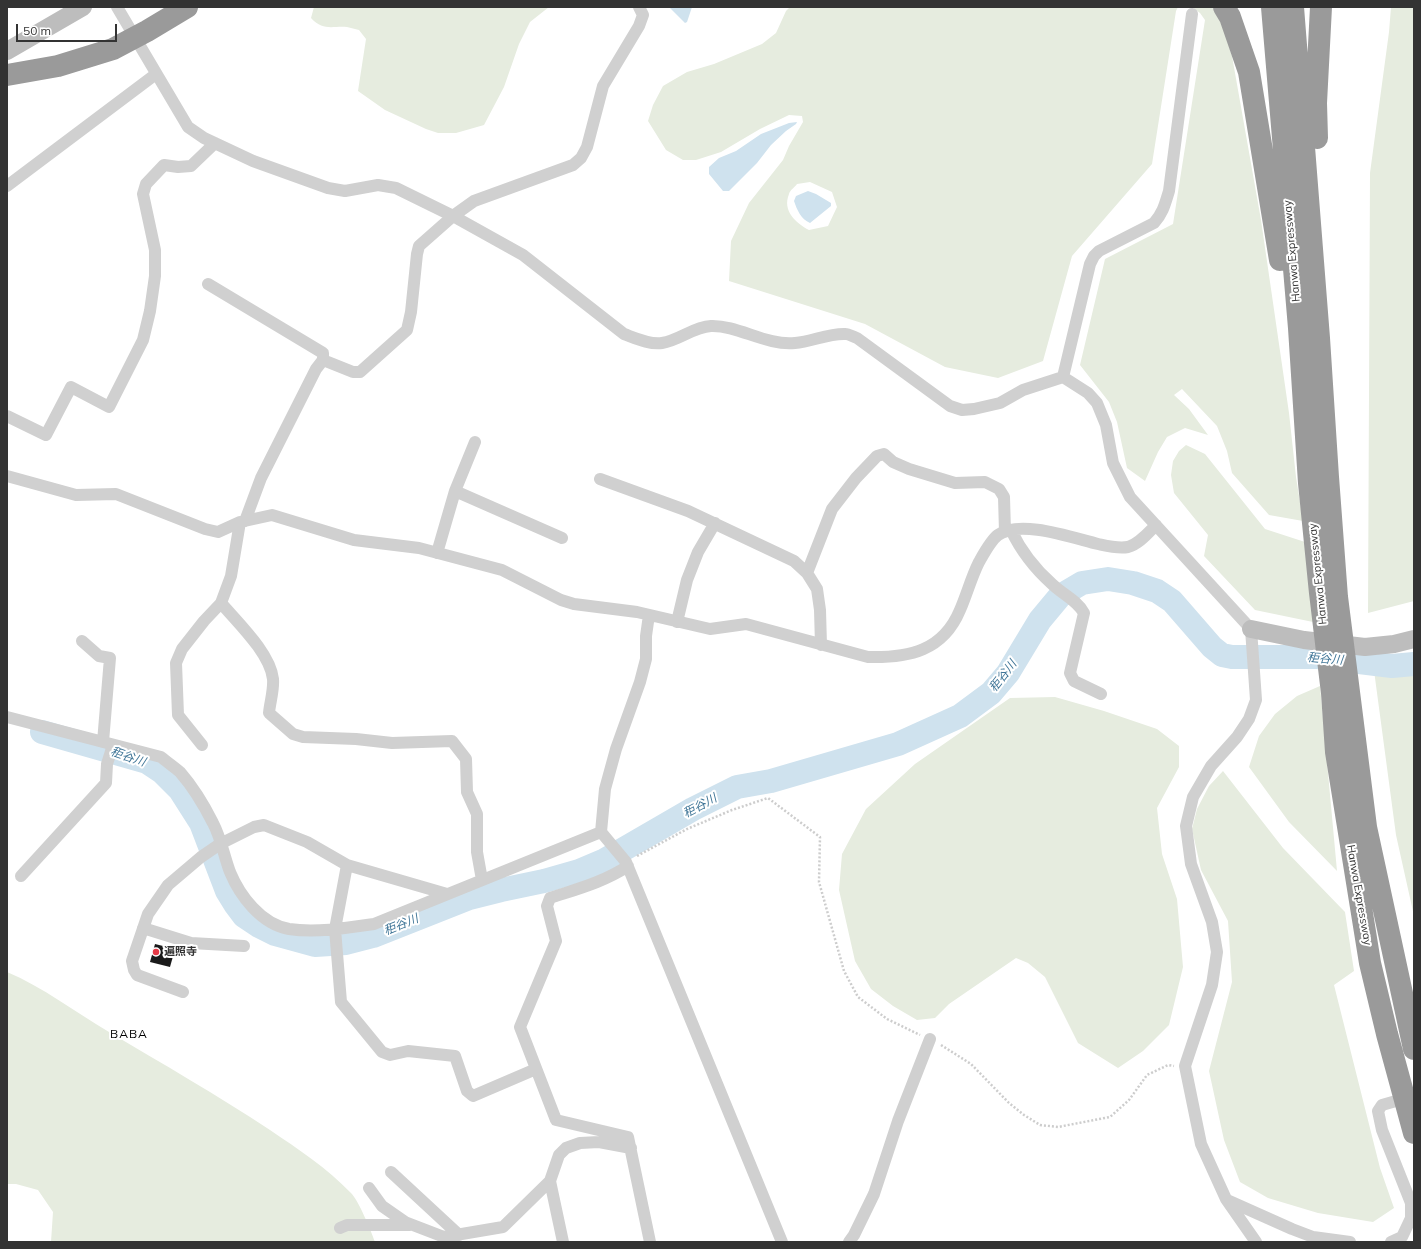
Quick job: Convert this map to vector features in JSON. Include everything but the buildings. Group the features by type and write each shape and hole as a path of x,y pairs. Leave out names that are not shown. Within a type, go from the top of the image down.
{"highway":[{"path":"7,75 58,66 113,49 187,7"},
{"path":"1224,7 1230,17 1249,72 1283,279 1319,480"},
{"name":"Hanwa Expressway","path":"1272,7 1298,320 1319,480 1337,598 1366,827 1412,1042"},
{"name":"Hanwa Expressway","path":"1293,7 1319,338 1320,593 1332,693 1336,752 1370,962 1414,1133"},
{"path":"1319,338 1316,103 1320,7"}],"street":[{"path":"7,51 83,7"},
{"path":"116,7 188,127 204,138 253,161 328,188 345,191 378,185 396,188 453,216 523,255 624,334 646,341 662,343 675,339 696,329 711,326 726,328 782,343 795,343 826,336 847,334 857,338 950,406 962,410 1000,403 1023,390 1063,377"},
{"path":"323,360 353,372 360,372 406,330 411,312 419,246 453,216 474,201 573,165 581,158 587,147 603,86 639,26 643,15 639,7"},
{"path":"1063,377 1090,264 1094,256 1099,251 1154,223 1160,216 1164,207 1169,190 1192,14"},
{"path":"7,186 156,74"},
{"path":"7,416 46,435 72,387 109,407 143,340 150,311 155,276 156,250 143,194 146,184 164,165 178,167 191,166 215,143"},
{"path":"202,745 178,715 176,663 182,649 204,621 221,603 231,576 242,521 260,478 316,369 323,360 323,353 208,284"},
{"path":"1063,377 1088,393 1097,403 1106,425 1113,463 1130,497 1252,629 1304,640 1366,647 1394,644 1414,639"},
{"path":"437,553 455,491 475,442"},
{"path":"807,573 832,509 856,478 876,456 884,454 893,462 909,469 955,483 985,482 999,489 1004,497 1008,531 1018,543 1027,558 1052,585 1080,606 1084,613 1070,674 1074,681 1101,694"},
{"path":"7,476 76,495 116,494 204,529 218,532 242,521 272,515 354,540 419,548 502,570 561,600 574,604 637,612 710,630 746,624 868,657 889,658 915,653 936,643 952,627 974,572 984,554 998,535 1008,531 1031,528 1112,547 1127,547 1137,543 1156,525"},
{"path":"600,479 688,511 794,561 807,573 817,589 821,645"},
{"path":"455,491 562,538"},
{"path":"677,622 687,580 698,552 715,523"},
{"path":"221,603 260,648 271,667 273,681 268,713 293,734 303,737 356,739 392,743 452,740 466,759 467,792 477,814 477,852 482,880"},
{"path":"649,615 646,636 646,659 640,682 616,749 605,789 601,832 627,864 782,1242"},
{"path":"1252,629 1256,700 1249,720 1238,737 1211,766 1193,797 1186,826 1191,864 1212,922 1216,952 1212,985 1185,1066 1201,1144 1226,1199 1256,1242"},
{"path":"21,876 106,783 110,658 99,656 82,641"},
{"path":"7,717 161,757 179,772 200,799 214,824 219,845 230,873 238,888 259,914 272,923 288,929 335,929 374,924 601,832"},
{"path":"183,992 137,975 134,970 132,961 148,914 168,885 201,857 219,845 254,827 264,825 307,842 347,864 447,894"},
{"path":"347,864 335,929 341,1002 382,1052 390,1054 408,1051 455,1056 467,1091 473,1096 536,1069"},
{"path":"627,864 616,874 599,882 550,898 546,906 556,941 520,1027 556,1120 628,1137 650,1242"},
{"path":"143,928 191,943 244,946"},
{"path":"849,1242 854,1235 874,1194 898,1121 930,1039"},
{"path":"1391,1242 1402,1237 1411,1218 1411,1203 1382,1130 1378,1111 1382,1105 1414,1096"},
{"path":"370,1188 382,1206 405,1222 444,1237 459,1235 503,1228 550,1181 559,1155 566,1148 580,1143 599,1142 631,1148"},
{"path":"391,1172 459,1235"},
{"path":"550,1181 563,1242"},
{"path":"1226,1199 1313,1237 1350,1242"},
{"path":"340,1228 347,1225 413,1226"}],"path":[{"path":"627,864 688,829 732,810 768,798 820,837 819,882 844,971 858,997 887,1019 946,1047 971,1064 1009,1103 1024,1115 1040,1125 1058,1127 1110,1116 1129,1100 1147,1075 1168,1065 1185,1066"}],"shaded area":[{"path":"314,7 549,7 530,22 519,44 504,87 484,125 456,133 438,133 385,110 358,91 366,39 359,30 347,27 328,27 319,25 311,18"},
{"path":"790,7 1178,7 1176,11 1152,164 1072,256 1043,361 998,378 945,367 865,324 729,281 731,241 749,203 783,160 789,146 803,122 802,116 789,115 760,129 721,152 696,160 683,160 666,150 648,121 653,105 663,86 687,72 714,64 762,44 776,33 786,11","holes":["810,182 832,192 837,207 828,226 809,230 795,220 787,206 790,191 797,184"]},
{"path":"1192,7 1212,7 1219,14 1232,56 1261,220 1303,521 1269,515 1232,473 1227,451 1217,426 1182,389 1174,395 1189,409 1208,435 1185,428 1167,437 1158,452 1145,481 1127,468 1117,422 1109,402 1080,365 1105,259 1173,224 1205,20 1200,13"},
{"path":"1391,7 1414,7 1414,601 1368,613 1370,173"},
{"path":"1186,445 1205,454 1265,529 1305,542 1313,622 1255,610 1204,556 1208,535 1174,493 1171,475 1173,461 1179,451"},
{"path":"1414,653 1414,916 1396,835 1373,663"},
{"path":"1320,686 1337,871 1289,822 1249,767 1259,736 1275,714 1297,696"},
{"path":"1055,697 1104,711 1157,729 1179,746 1179,767 1157,808 1162,854 1177,899 1183,967 1169,1025 1143,1051 1118,1068 1078,1043 1045,977 1028,963 1016,958 949,1004 935,1018 917,1020 893,1006 871,989 855,961 839,890 842,854 866,809 915,764 1010,698"},
{"path":"1223,771 1283,848 1345,912 1354,971 1334,985 1380,1168 1394,1208 1373,1222 1318,1213 1268,1198 1240,1182 1224,1140 1209,1071 1232,982 1228,921 1201,870 1192,829 1197,809 1209,786"},
{"path":"7,972 46,992 96,1024 210,1092 312,1159 342,1184 358,1202 375,1242 51,1242 53,1212 38,1190 16,1184 7,1184"}],"water":[{"path":"669,7 692,7 687,22 685,23"},
{"path":"797,122 771,145 757,163 729,191 723,191 709,174 709,167 719,158 736,151 761,134 789,123"},
{"path":"808,191 831,203 831,206 810,223 800,214 794,201 796,196"}],"waterway":[{"name":"秬谷川","path":"42,732 147,762 162,772 180,790 201,823 227,891 244,916 275,934 315,945 346,943 373,936 469,898 544,881 579,871 605,860 693,809 737,787 771,781 898,744 960,716 991,693 1008,673 1040,620 1060,596 1082,583 1108,579 1133,583 1157,591 1172,601 1212,647 1222,655 1232,657 1318,657 1392,666 1414,664"}],"place":[{"name":"遍照寺","path":"156,952"}],"district":[{"name":"BABA","path":"129,1034"}]}
